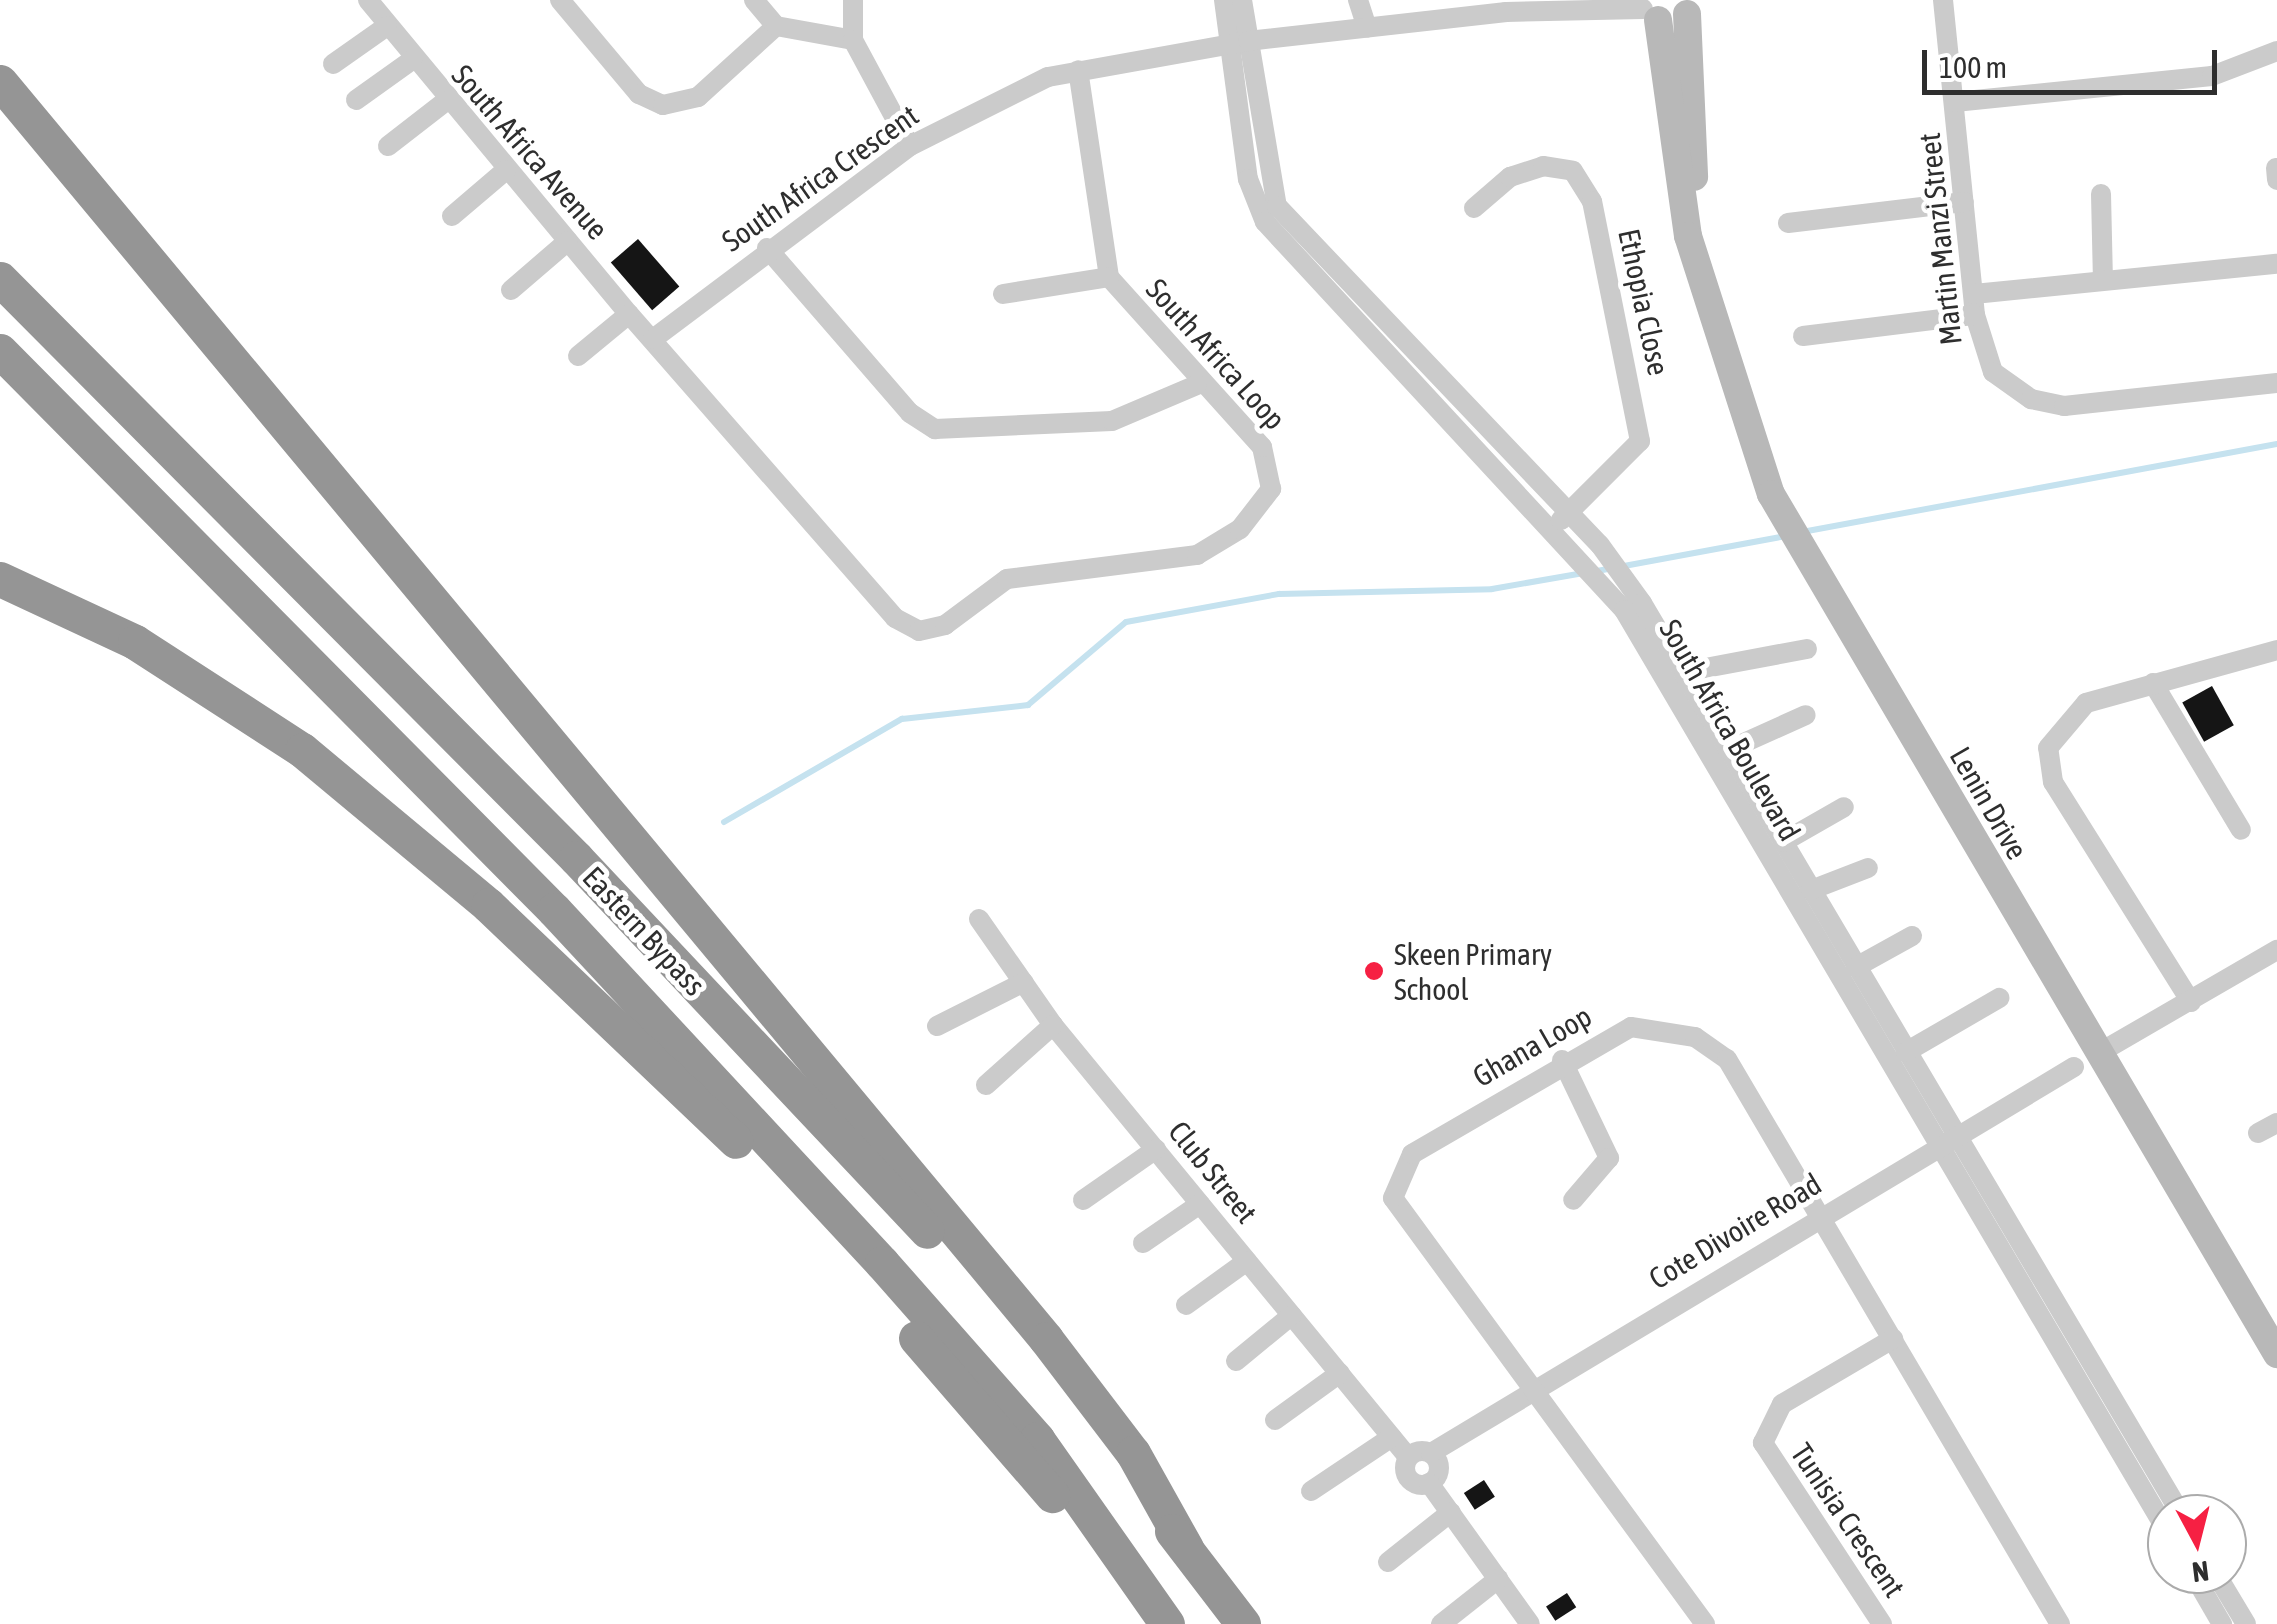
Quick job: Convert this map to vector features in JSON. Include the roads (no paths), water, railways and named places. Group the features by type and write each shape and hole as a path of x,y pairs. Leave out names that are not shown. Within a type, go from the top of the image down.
{"highway":[{"path":"0,82 1046,1339 1133,1453 1186,1548"},
{"name":"Eastern Bypass","path":"0,279 576,858 922,1225 1186,1548 1243,1624"},
{"name":"Eastern Bypass","path":"0,351 541,897 882,1263 1036,1439 1166,1624"},
{"path":"0,579 224,696 371,803 502,918 791,1197 1166,1624"}],"street":[{"name":"South Africa Avenue","path":"368,0 446,101 653,339"},
{"path":"560,0 638,94 663,105 698,97 776,26"},
{"path":"754,0 776,26 853,40"},
{"path":"853,0 853,40 910,146"},
{"name":"South Africa Boulevard","path":"1224,0 1226,44 1248,179 1265,222 1616,598 2147,1497"},
{"name":"South Africa Boulevard","path":"1242,0 1277,206 1590,535 1642,603 2169,1494"},
{"path":"1358,0 1366,28"},
{"name":"South Africa Crescent","path":"653,339 767,248 910,146 1031,82 1226,44 1552,0"},
{"name":"Martin Manzi Street","path":"1943,0 1975,305 1986,363 2046,404 2277,383"},
{"path":"1695,4 1695,262 1646,10 1695,4"},
{"name":"South Africa Crescent","path":"1499,9 1646,10"},
{"path":"333,64 387,26"},
{"name":"Martin Manzi Street","path":"1954,102 2212,76 2277,51"},
{"path":"356,100 412,60"},
{"name":"South Africa Loop","path":"653,339 895,618 919,631 945,625 1008,579 1197,555 1240,529 1270,488 1269,458 1197,385 1109,277 1078,70"},
{"path":"388,146 446,101"},
{"name":"Ethopia Close","path":"1474,208 1510,177 1543,166 1573,170 1592,201 1640,441 1554,529"},
{"path":"452,216 506,170"},
{"path":"2102,194 2103,279"},
{"path":"1788,223 1964,202"},
{"path":"511,290 568,242"},
{"path":"767,248 910,413 935,429 1112,421 1197,385"},
{"name":"Lenin Drive","path":"1695,262 1785,522 2086,1060 2277,1354"},
{"path":"1804,336 2103,279 2277,264"},
{"path":"1004,294 1109,277"},
{"path":"578,356 630,314"},
{"path":"1684,672 1807,650"},
{"path":"2190,1002 2045,764 2070,713 2153,683 2277,650"},
{"path":"2153,683 2241,830"},
{"path":"1728,750 1806,716"},
{"path":"1783,842 1844,807"},
{"path":"1812,890 1868,868"},
{"name":"Club Street","path":"979,919 1053,1025 1408,1457 1410,1480 1429,1483"},
{"path":"1856,966 1912,936"},
{"name":"Cote Divoire Road","path":"1432,1454 1534,1387 1820,1214 2277,950"},
{"path":"937,1026 1024,982"},
{"path":"1906,1052 1999,998"},
{"path":"986,1084 1053,1025"},
{"name":"Ghana Loop","path":"1705,1624 1534,1387 1404,1224 1394,1185 1412,1154 1562,1060 1631,1027 1663,1027 1712,1046 1820,1214 2060,1624"},
{"path":"1562,1060 1609,1158 1574,1200"},
{"path":"1083,1200 1156,1149"},
{"path":"1142,1243 1200,1204"},
{"path":"1186,1305 1247,1261"},
{"path":"1236,1360 1292,1315"},
{"name":"Tunisia Crescent","path":"1882,1624 1764,1443 1782,1404 1893,1339"},
{"path":"1275,1420 1340,1373"},
{"path":"1311,1492 1392,1437"},
{"path":"1408,1457 1432,1454 1438,1472 1429,1483 1530,1624"},
{"path":"1388,1562 1450,1512"},
{"path":"1442,1624 1498,1579"},
{"path":"2204,1594 2222,1624"},
{"path":"2228,1594 2246,1624"}],"waterway":[{"path":"1802,532 2277,444"},
{"path":"1597,571 1785,536"},
{"path":"724,822 902,719 1028,705 1126,622 1279,594 1492,589 1584,573"}],"place":[{"name":"Skeen Primary School","path":"1374,971"}]}
